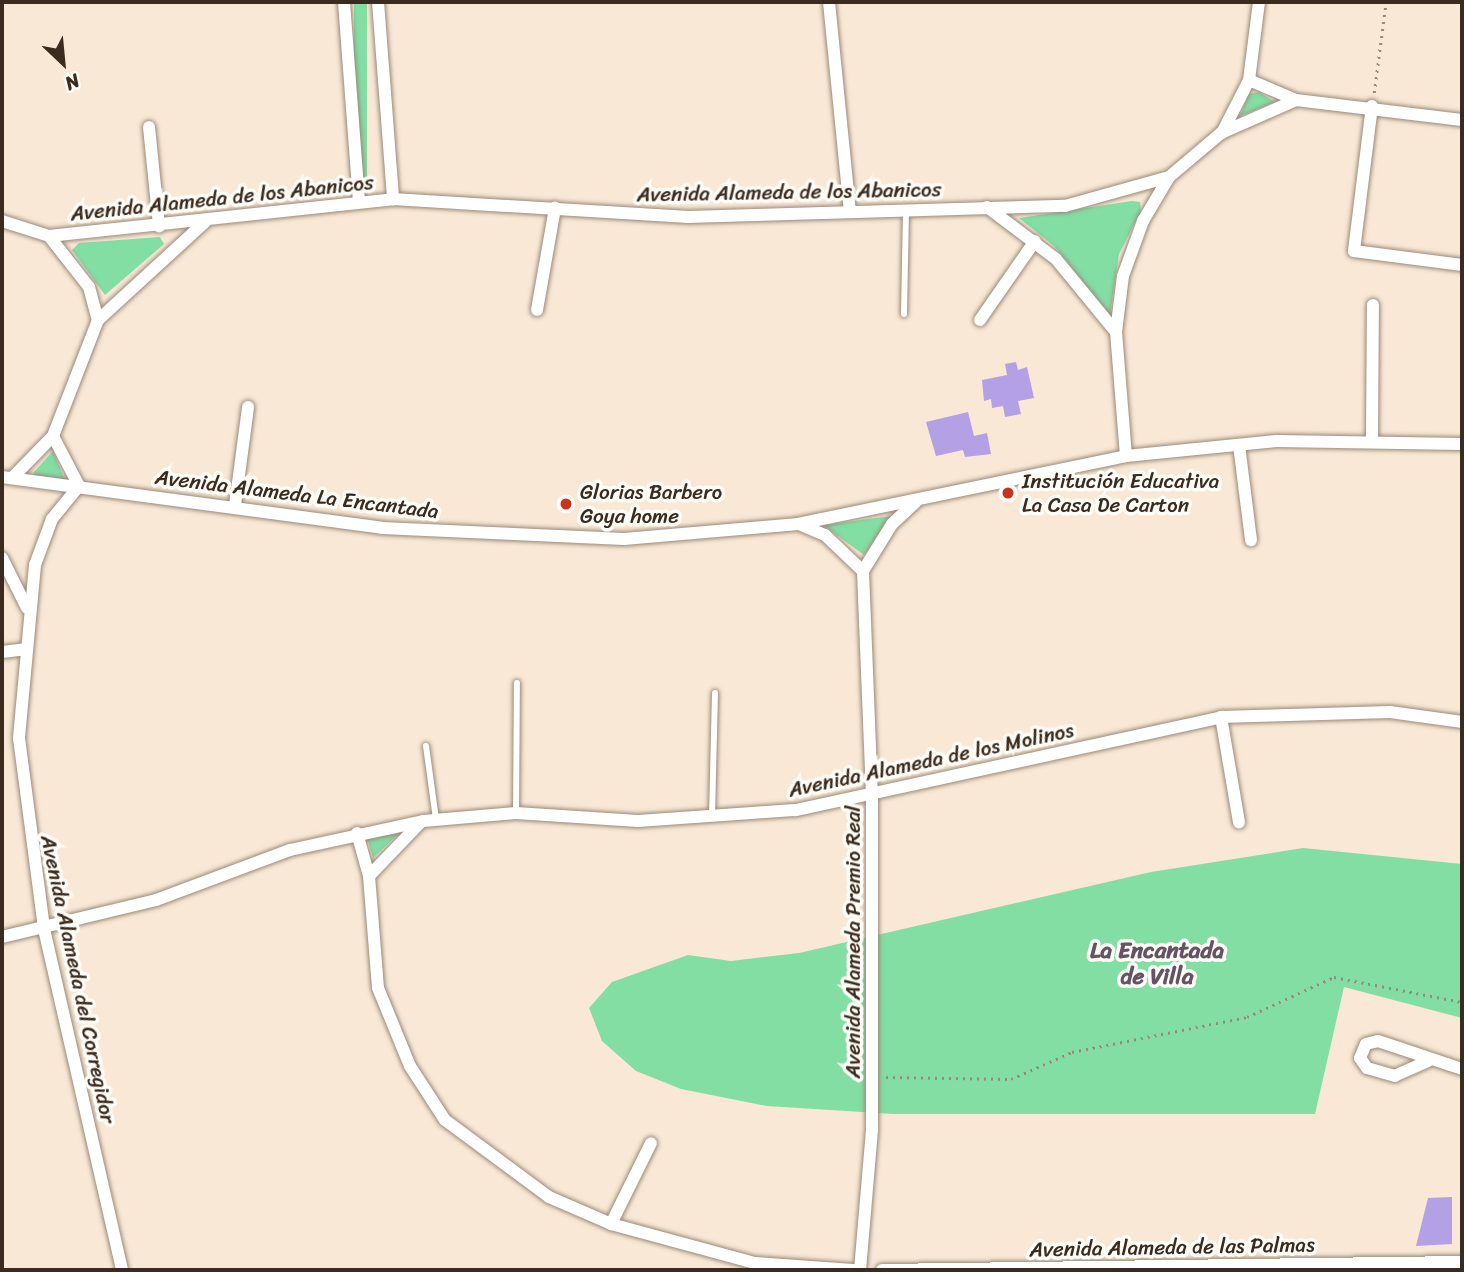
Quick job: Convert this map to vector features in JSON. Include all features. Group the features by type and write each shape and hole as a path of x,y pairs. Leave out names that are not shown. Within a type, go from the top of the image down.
{"street":[{"path":"344,2 359,201"},
{"path":"378,2 393,199"},
{"path":"829,2 850,211"},
{"path":"1221,133 1249,80 1259,2"},
{"path":"1249,80 1296,100"},
{"name":"Avenida Alameda de los Abanicos","path":"49,236 205,222 359,201 393,199 688,216 1065,206 1169,177 1221,133 1296,100 1372,106 1462,120"},
{"path":"1372,106 1354,251 1462,265"},
{"path":"149,127 159,226"},
{"path":"1126,457 1116,332 1133,244 1169,177"},
{"path":"987,207 1035,241 1085,289 1116,332"},
{"path":"537,310 555,208"},
{"path":"2,221 49,236 89,287 97,320"},
{"path":"7,477 53,436 97,320 205,222"},
{"path":"981,320 1035,241"},
{"path":"1372,438 1373,305"},
{"path":"235,505 248,407"},
{"path":"53,436 79,486"},
{"name":"Avenida Alameda La Encantada","path":"7,477 235,505 382,528 540,538 709,536 798,524 916,502 1126,457 1239,445 1372,438 1462,444"},
{"path":"1239,445 1251,540"},
{"name":"Avenida Alameda del Corregidor","path":"79,486 42,541 27,608 19,738 44,929 122,1270"},
{"path":"798,524 825,535 863,571 892,524 916,502"},
{"path":"2,558 27,608"},
{"name":"Avenida Alameda Premio Real","path":"860,1270 872,1077 872,796 863,571"},
{"path":"2,652 24,649"},
{"name":"Avenida Alameda de los Molinos","path":"2,937 156,900 358,832 430,820 516,813 638,821 712,818 872,796 1221,717 1391,712 1462,722"},
{"path":"1221,717 1239,822"},
{"path":"369,876 430,820"},
{"path":"358,832 369,876 378,988 410,1066 446,1120 531,1186 611,1224 755,1263 853,1270"},
{"path":"1428,1061 1395,1076 1367,1068 1360,1058 1366,1044 1378,1041 1428,1061 1462,1069"},
{"path":"611,1224 651,1143"},
{"name":"Avenida Alameda de las Palmas","path":"882,1270 1462,1262"}],"lane":[{"path":"904,314 906,210"},
{"path":"516,813 517,683"},
{"path":"712,818 715,693"},
{"path":"426,746 430,820"}],"path":[{"path":"1372,106 1386,2"},
{"path":"872,1077 1012,1079 1072,1052 1247,1017 1334,976 1462,1002"}],"green space":[{"path":"354,2 367,2 367,193 354,193"},
{"path":"1259,92 1275,102 1240,116 1249,94"},
{"path":"1140,202 1141,211 1119,254 1110,315 1054,246 1019,218"},
{"path":"160,237 164,244 105,295 72,250 79,243"},
{"path":"53,451 65,480 35,477 34,472"},
{"path":"891,516 864,555 823,525"},
{"path":"398,834 373,858 367,837"},
{"path":"1303,848 1462,864 1462,1018 1344,987 1315,1114 893,1114 767,1106 681,1089 636,1071 602,1041 589,1008 612,982 688,955 731,961 799,953 1151,872"}],"building":[{"path":"1016,362 1018,370 1027,367 1034,398 1018,401 1021,414 1005,417 1003,406 992,408 991,399 984,401 982,380 1007,375 1005,364"},
{"path":"968,412 974,436 987,433 991,454 965,457 963,450 936,456 926,422"},
{"path":"1452,1197 1452,1244 1416,1246 1428,1198"}],"place":[{"name":"Institución Educativa La Casa De Carton","path":"1008,493"},
{"name":"Glorias Barbero Goya home","path":"566,504"}],"district":[{"name":"La Encantada de Villa","path":"1157,964"}]}
